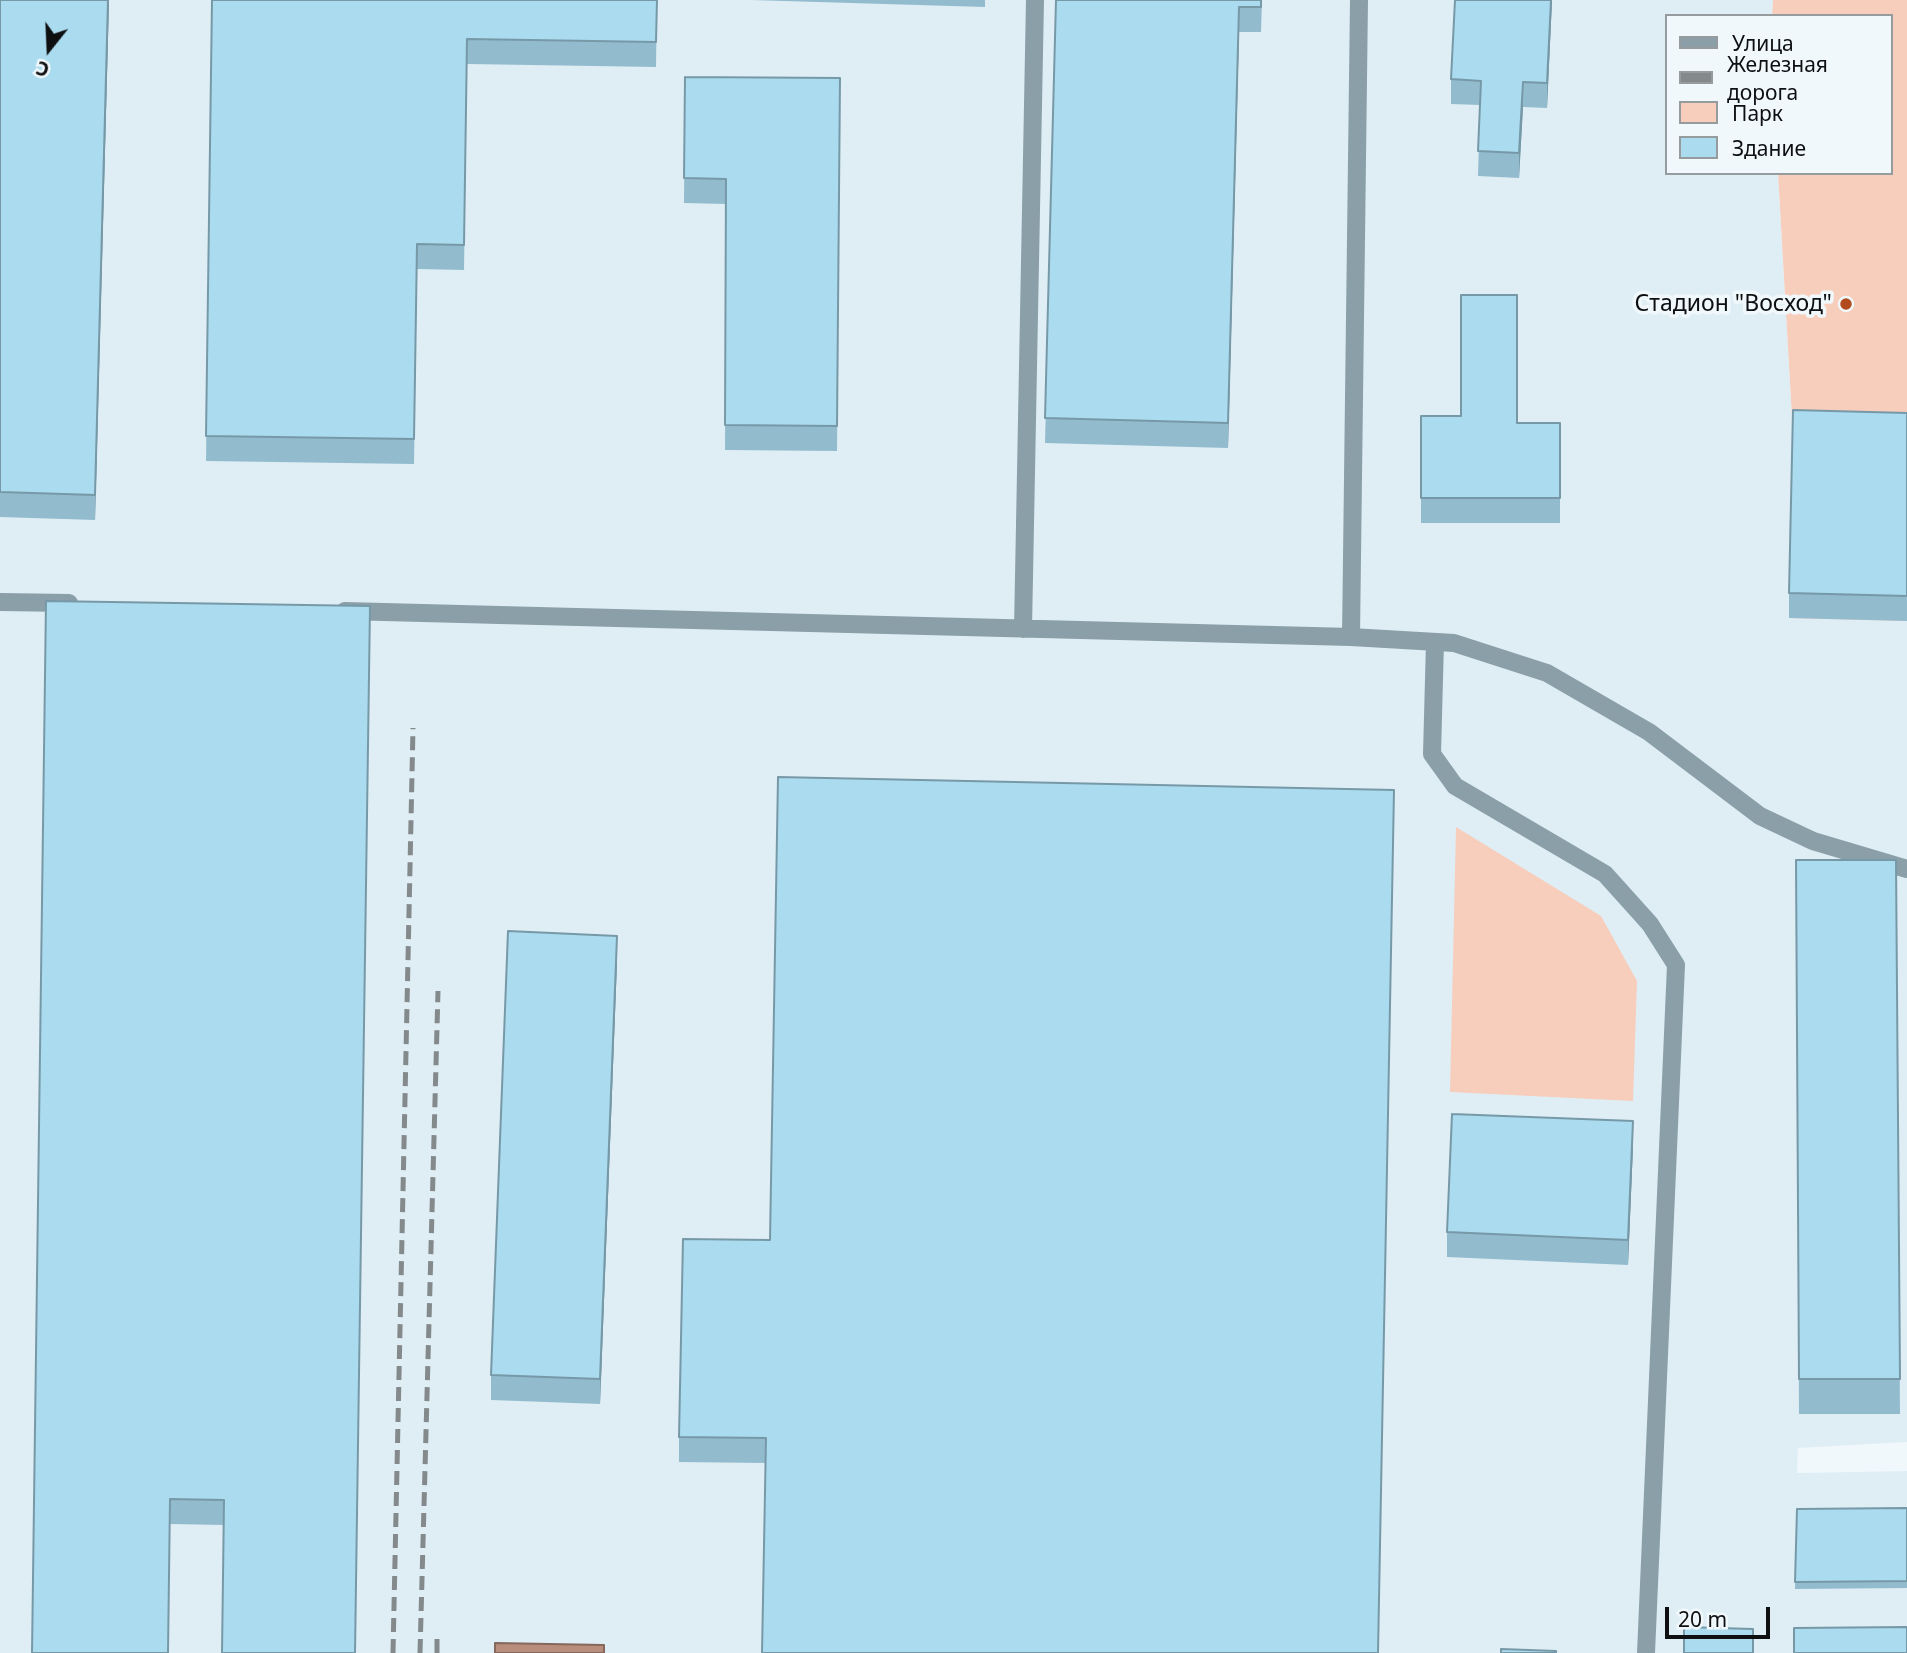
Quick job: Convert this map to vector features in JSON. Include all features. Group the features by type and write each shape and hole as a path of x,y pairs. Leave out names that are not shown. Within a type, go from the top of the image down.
{"lane":[{"path":"1023,629 1035,0"},
{"path":"1351,637 1359,0"},
{"path":"0,601 88,604"},
{"path":"325,610 1351,637 1454,643 1547,673 1649,732 1760,816 1813,841 1907,869"},
{"path":"1435,642 1432,754 1455,786 1605,874 1650,924 1676,965 1646,1653"}],"shaded area":[{"path":"0,0 1773,0 1772,14 1666,14 1666,175 1778,175 1793,435 1907,621 1907,1442 1798,1448 1797,1473 1907,1471 1907,1653 0,1653"},
{"path":"495,1643 604,1645 604,1653 495,1653"}],"green space":[{"name":"Стадион \"Восход\"","path":"1773,0 1907,0 1907,621 1789,618 1793,435 1778,175 1893,175 1893,14 1772,14"},
{"path":"1456,827 1601,916 1637,981 1633,1101 1450,1092"}],"building":[{"path":"0,0 108,0 95,495 0,492"},
{"path":"212,0 657,0 656,42 467,39 464,245 417,244 414,439 206,436"},
{"path":"1056,0 1261,0 1261,7 1239,7 1228,423 1045,418"},
{"path":"1455,0 1551,0 1547,83 1523,82 1519,153 1478,151 1481,81 1451,79"},
{"path":"685,77 840,78 837,426 725,425 726,179 684,178"},
{"path":"1461,295 1517,295 1517,423 1560,423 1560,498 1421,498 1421,416 1461,416"},
{"path":"1793,410 1907,413 1907,596 1789,593"},
{"path":"46,601 370,606 355,1653 222,1653 224,1500 170,1499 168,1653 32,1653"},
{"path":"778,777 1394,790 1378,1653 762,1653 766,1438 679,1437 683,1239 770,1240"},
{"path":"1796,860 1896,860 1900,1379 1799,1379"},
{"path":"508,931 617,936 600,1379 491,1375"},
{"path":"1452,1114 1633,1121 1628,1240 1447,1232"},
{"path":"1907,1508 1907,1581 1795,1582 1797,1509"},
{"path":"1684,1627 1753,1629 1753,1653 1684,1653"},
{"path":"1907,1627 1907,1653 1794,1653 1794,1628"},
{"path":"1501,1649 1556,1651 1556,1653 1501,1653"}],"railway":[{"path":"393,1653 413,728"},
{"path":"420,1653 438,991"},
{"path":"437,1638 437,1653"}],"place":[{"name":"Стадион \"Восход\"","path":"1846,304"}]}
